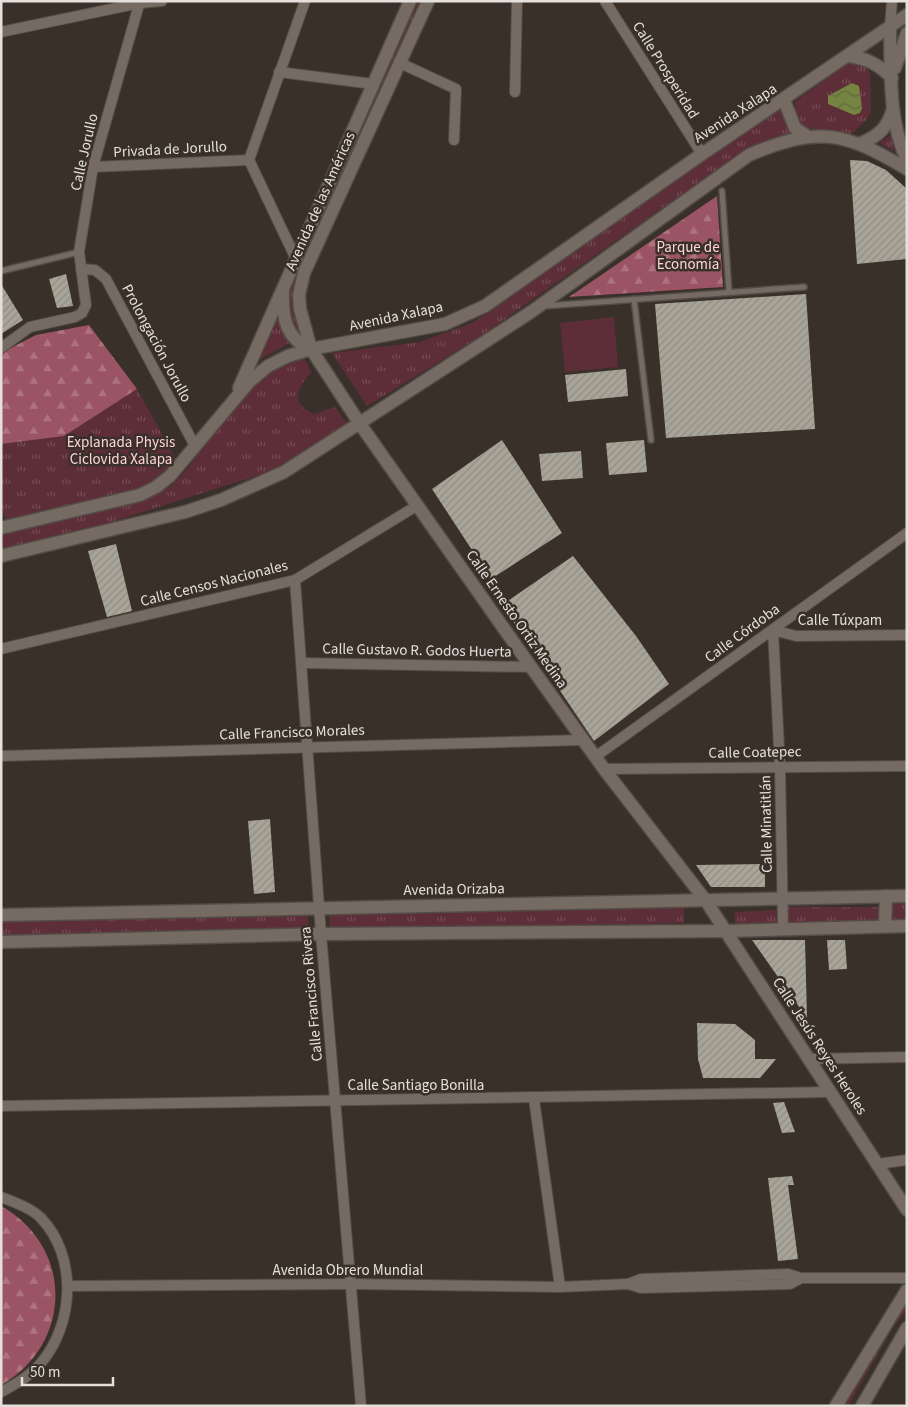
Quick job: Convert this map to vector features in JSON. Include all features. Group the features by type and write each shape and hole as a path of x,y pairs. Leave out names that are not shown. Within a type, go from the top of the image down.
{"main road":[{"name":"Avenida de las Américas","path":"233,402 283,285 410,1"},
{"name":"Avenida de las Américas","path":"311,349 300,309 299,295 304,273 428,1"},
{"name":"Avenida Xalapa","path":"1,528 140,495 156,488 170,476 250,381 268,366 288,356 311,349 445,324 485,306 702,154 784,100 907,14"},
{"path":"890,26 894,104 902,151 907,160"},
{"path":"892,78 907,33"},
{"path":"848,56 867,58 880,66 892,78"},
{"path":"784,100 795,128 807,136"},
{"path":"861,143 875,138 883,131 889,122 894,104"},
{"path":"1,556 156,520 221,500 284,472 539,306 748,155 771,146 807,136 844,138 861,143 907,168"},
{"name":"Avenida de las Américas","path":"283,285 284,315 290,334 298,344 311,349"},
{"name":"Calle Ernesto Ortiz Medina","path":"311,349 360,424 531,668 604,769 706,901"},
{"path":"885,926 886,896"},
{"name":"Avenida Orizaba","path":"1,915 907,896"},
{"name":"Calle Jesús Reyes Heroles","path":"706,901 907,1210"},
{"path":"1,942 321,934 725,930 907,926"},
{"path":"836,1406 907,1290"},
{"path":"862,1406 907,1328"}],"street":[{"path":"1,32 140,2 162,1"},
{"path":"296,259 249,160 305,1"},
{"path":"515,92 518,1"},
{"name":"Calle Prosperidad","path":"605,1 702,154"},
{"path":"890,26 892,1"},
{"name":"Calle Jorullo","path":"1,348 30,327 75,317 82,313 86,305 80,252 93,167 140,2"},
{"path":"400,63 456,89 454,140"},
{"path":"279,72 373,84"},
{"name":"Privada de Jorullo","path":"93,167 249,160"},
{"name":"Prolongación Jorullo","path":"81,269 94,270 106,278 195,446"},
{"name":"Calle Censos Nacionales","path":"1,649 295,580 418,506"},
{"name":"Calle Córdoba","path":"595,757 907,533"},
{"name":"Calle Francisco Rivera","path":"295,580 321,934 361,1406"},
{"name":"Calle Túxpam","path":"773,630 796,636 907,635"},
{"name":"Calle Minatitlán","path":"773,630 780,767 784,928"},
{"name":"Calle Gustavo R. Godos Huerta","path":"302,663 531,668"},
{"name":"Calle Francisco Morales","path":"1,756 307,746 584,740"},
{"name":"Calle Coatepec","path":"604,769 907,766"},
{"path":"808,1059 907,1057"},
{"name":"Calle Santiago Bonilla","path":"1,1106 335,1100 534,1099 830,1092"},
{"path":"534,1099 560,1287"},
{"path":"877,1164 907,1160"},
{"path":"1,1196 28,1209 41,1218 55,1239 64,1262 68,1286 65,1314 56,1340 41,1363 20,1382 1,1392"},
{"name":"Avenida Obrero Mundial","path":"68,1286 352,1284 560,1287 628,1284 641,1288 790,1284 801,1278 907,1278"}],"lane":[{"path":"722,191 729,292"},
{"path":"1,271 80,252"},
{"path":"539,306 804,287"},
{"path":"634,299 651,440"}],"green space":[{"path":"413,1 420,2 300,264 293,295 303,339 293,326 289,310 292,277"},
{"path":"849,62 861,62 870,73 871,111 867,120 851,134 805,128 796,118 795,102"},
{"path":"780,107 794,135 732,159 478,338 367,406 332,353 420,342 472,323"},
{"path":"892,134 894,152 880,143"},
{"name":"Parque de Economía","path":"717,196 723,287 569,297"},
{"path":"274,312 290,343 264,357 246,372"},
{"path":"614,317 618,367 565,372 560,323"},
{"path":"89,325 137,389 64,436 1,444 1,353 36,335"},
{"path":"305,359 311,372 302,384 298,395 301,405 314,414 335,407 347,423 308,450 269,472 92,528 1,551 1,533 148,497 172,486 189,467 222,420 261,380 281,366"},
{"name":"Explanada Physis Ciclovida Xalapa","path":"137,389 180,467 160,485 8,525 1,508 1,444 64,436"},
{"path":"892,902 907,902 907,919 891,919"},
{"path":"684,906 684,923 330,930 329,915"},
{"path":"788,907 882,907 882,921 787,922"},
{"path":"776,910 777,927 736,928 734,912"},
{"path":"308,913 308,929 1,935 1,918"},
{"path":"1,1206 25,1224 42,1246 52,1270 55,1296 52,1321 42,1346 25,1367 1,1385"},
{"path":"907,1297 907,1310 895,1324 848,1406 839,1406"}],"water":[{"path":"852,83 859,86 862,108 860,113 854,115 828,104 828,96"}],"building":[{"path":"850,160 867,161 886,170 907,189 907,259 857,264"},
{"path":"66,274 73,306 57,308 49,279"},
{"path":"1,284 23,320 1,334"},
{"path":"806,294 815,429 666,438 655,304"},
{"path":"626,369 628,396 568,402 565,375"},
{"path":"502,440 562,533 491,579 432,489"},
{"path":"644,440 647,472 609,475 606,443"},
{"path":"581,451 583,478 542,481 539,454"},
{"path":"116,544 132,611 107,617 88,551"},
{"path":"573,556 636,636 669,684 594,741 502,605"},
{"path":"270,819 275,892 254,894 248,821"},
{"path":"765,864 765,887 711,887 696,865"},
{"path":"752,940 805,940 807,1018"},
{"path":"827,940 845,940 847,969 829,970"},
{"path":"697,1023 735,1024 755,1040 755,1059 776,1059 760,1078 703,1078 698,1059"},
{"path":"784,1102 795,1132 782,1133 773,1103"},
{"path":"792,1176 794,1185 788,1185 798,1259 778,1261 768,1178"}]}
